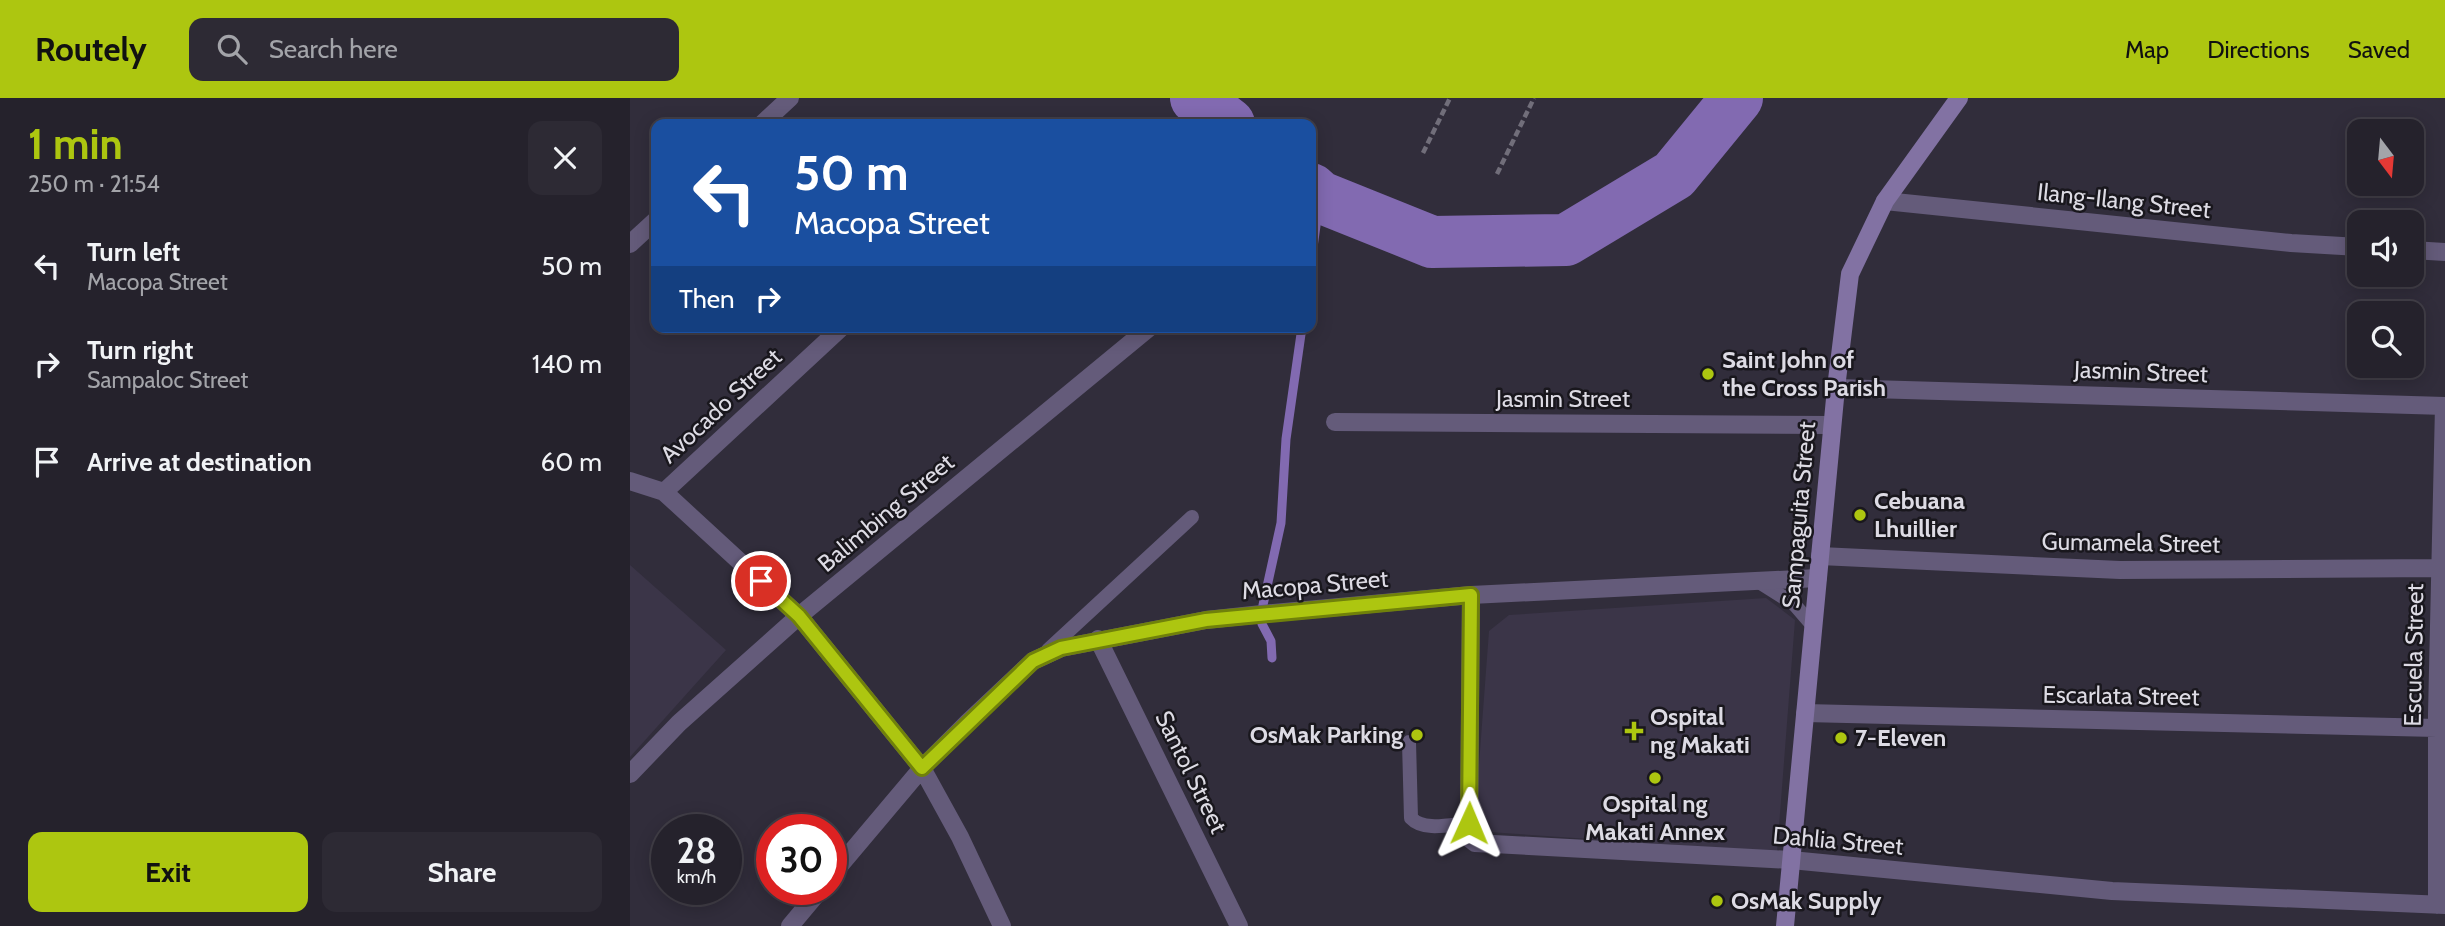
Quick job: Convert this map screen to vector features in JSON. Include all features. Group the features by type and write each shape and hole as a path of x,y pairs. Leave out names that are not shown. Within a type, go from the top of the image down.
{"street":[{"path":"767,119 790,98"},
{"name":"Sampaguita Street","path":"1785,926 1832,425 1850,274 1885,201 1959,98"},
{"name":"Ilang-Ilang Street","path":"1885,201 2291,243 2347,246"},
{"path":"630,244 651,225"},
{"path":"2424,250 2445,251"},
{"name":"Avocado Street","path":"664,492 836,333"},
{"name":"Balimbing Street","path":"630,774 679,723 799,616 1143,333"},
{"name":"Jasmin Street","path":"1836,388 2445,406"},
{"name":"Escuela Street","path":"2441,905 2437,728 2445,406"},
{"name":"Jasmin Street","path":"1335,422 1832,425"},
{"path":"630,481 664,492 799,616 922,768 960,838 1002,926"},
{"name":"Gumamela Street","path":"1820,556 2120,570 2441,568"},
{"name":"Macopa Street","path":"847,857 922,768 1033,661 1045,654 1098,639 1206,620 1471,595 1818,578"},
{"path":"1469,823 1471,595"},
{"name":"Santol Street","path":"1098,639 1239,926"},
{"name":"Escarlata Street","path":"1805,713 2437,728"},
{"name":"Dahlia Street","path":"1469,823 1470,839 1475,843 1791,860 2112,891 2441,905"},
{"path":"790,926 808,905"}],"lane":[{"path":"1045,654 1192,517"},
{"path":"1755,580 1794,604 1813,626"},
{"path":"1409,741 1411,818 1417,824 1429,826 1469,823"}],"path":[{"path":"1423,153 1450,98"},
{"path":"1497,174 1534,98"}],"shaded area":[{"path":"630,565 726,650 630,757"},
{"name":"Ospital ng Makati","path":"1766,598 1795,620 1777,852 1474,831 1489,631 1509,615"}],"waterway":[{"path":"1196,98 1223,119"},
{"path":"1316,193 1432,242 1566,240 1674,175 1737,98"},
{"path":"1316,226 1320,197"},
{"path":"1263,605 1281,523 1286,439 1301,333"},
{"path":"1262,624 1271,641 1272,658"}],"place":[{"name":"Saint John of the Cross Parish","path":"1708,374"},
{"name":"Cebuana Lhuillier","path":"1860,515"},
{"name":"Ospital ng Makati","path":"1634,731"},
{"name":"OsMak Parking","path":"1417,735"},
{"name":"7-Eleven","path":"1841,738"},
{"name":"Ospital ng Makati Annex","path":"1655,778"},
{"name":"OsMak Supply","path":"1717,901"}],"route":[{"path":"761,581 799,616 922,768 1033,661 1061,648 1206,620 1471,595 1469,823"}]}
